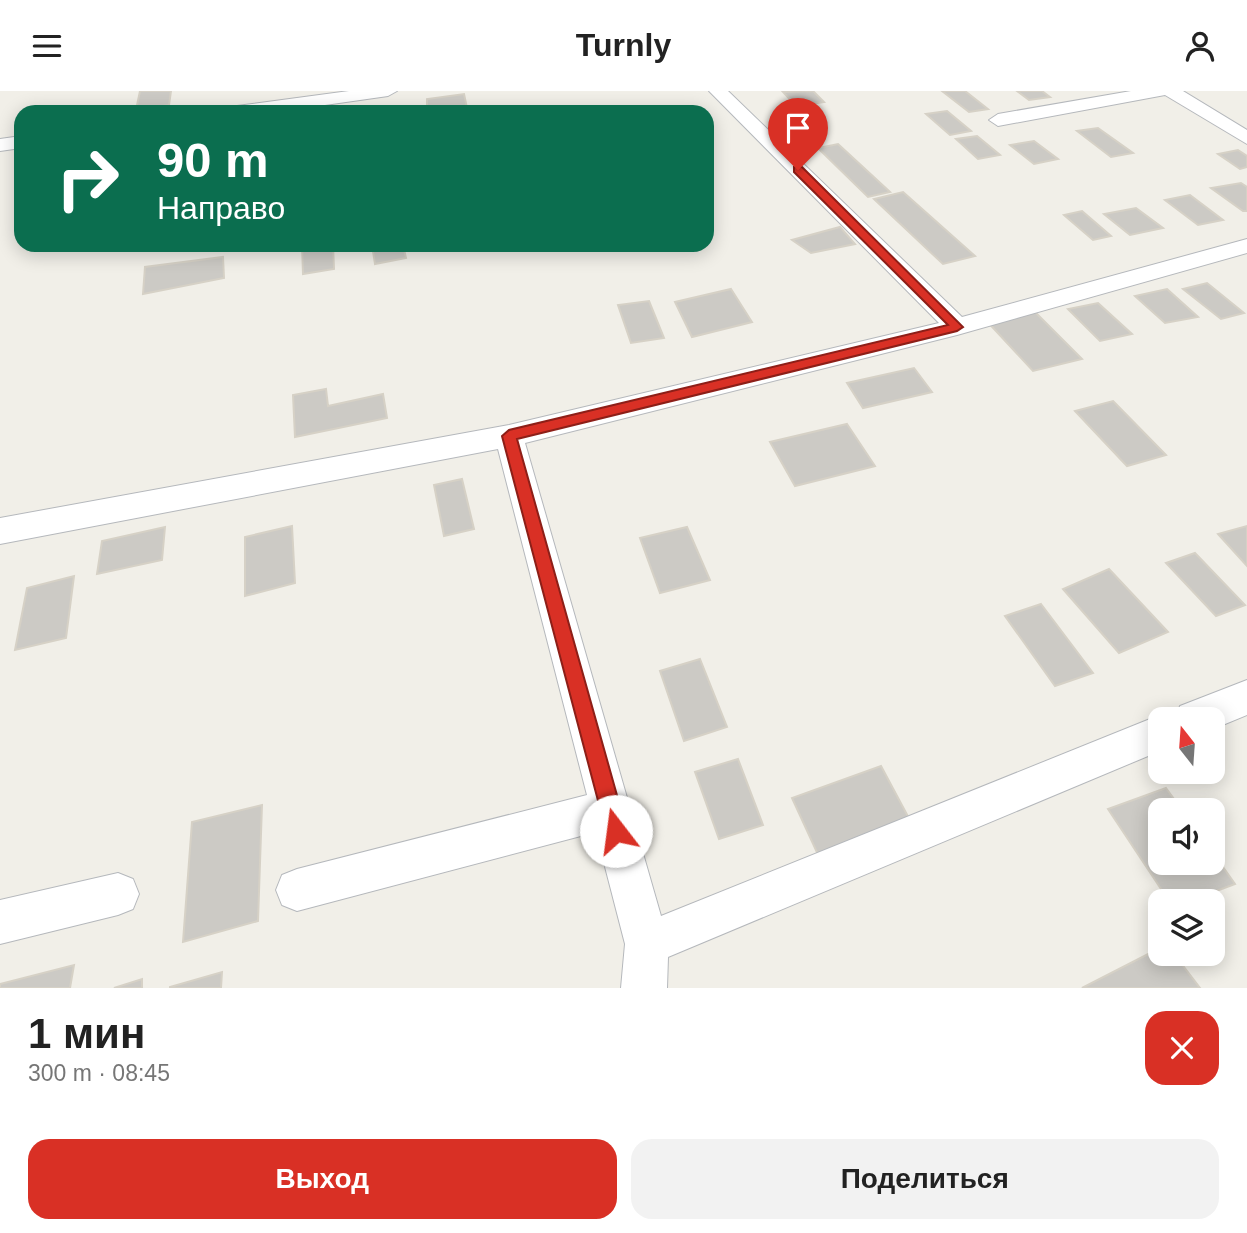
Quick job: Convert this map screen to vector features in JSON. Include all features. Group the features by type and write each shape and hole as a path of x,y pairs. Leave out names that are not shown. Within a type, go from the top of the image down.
{"street":[{"path":"287,105 388,91"},
{"path":"719,91 957,327"},
{"path":"998,120 1161,91"},
{"path":"1170,91 1247,138"},
{"path":"0,531 509,436 957,327 1247,246"},
{"path":"509,436 647,944 644,988"},
{"path":"1222,707 1247,697"},
{"path":"647,944 1148,738"},
{"path":"297,890 610,809"},
{"path":"0,922 118,894"}],"building":[{"path":"140,91 171,91 169,105 137,105"},
{"path":"813,91 824,102 796,106 783,92"},
{"path":"942,91 965,91 988,109 969,112"},
{"path":"1017,91 1042,91 1050,97 1029,100"},
{"path":"464,94 466,105 427,105 427,99"},
{"path":"947,111 971,131 950,135 926,114"},
{"path":"1098,128 1133,153 1111,157 1077,131"},
{"path":"977,136 1000,155 978,159 956,139"},
{"path":"1034,141 1058,159 1034,164 1010,145"},
{"path":"838,144 890,192 868,197 818,148"},
{"path":"1238,150 1247,156 1247,167 1240,169 1218,154"},
{"path":"1241,183 1247,187 1247,211 1243,211 1211,188"},
{"path":"903,192 975,256 943,264 874,199"},
{"path":"1190,195 1223,220 1198,225 1165,200"},
{"path":"1136,208 1163,228 1130,235 1104,214"},
{"path":"1082,211 1111,236 1093,240 1064,215"},
{"path":"840,227 855,244 811,253 792,240"},
{"path":"302,252 333,252 334,269 303,274"},
{"path":"373,252 405,252 406,258 375,264"},
{"path":"223,257 224,278 143,294 145,267"},
{"path":"1207,283 1244,313 1221,319 1183,289"},
{"path":"731,289 752,322 692,337 675,302"},
{"path":"1167,289 1198,317 1165,323 1135,296"},
{"path":"649,301 664,338 631,343 618,305"},
{"path":"1098,303 1132,334 1100,341 1068,309"},
{"path":"1029,306 1082,359 1033,371 983,317"},
{"path":"914,368 932,392 863,408 847,383"},
{"path":"326,389 328,406 383,394 387,418 295,437 293,395"},
{"path":"1113,401 1166,455 1127,466 1075,411"},
{"path":"847,424 875,466 795,486 770,442"},
{"path":"462,479 474,529 444,536 434,485"},
{"path":"292,526 295,583 245,596 245,537"},
{"path":"1247,526 1247,566 1218,534"},
{"path":"165,527 162,560 97,574 102,541"},
{"path":"687,527 710,580 660,593 640,538"},
{"path":"1195,553 1245,605 1216,616 1166,563"},
{"path":"1109,569 1168,632 1119,653 1063,589"},
{"path":"74,576 66,638 15,650 27,588"},
{"path":"1041,604 1093,673 1055,686 1005,616"},
{"path":"700,659 727,727 684,741 660,671"},
{"path":"738,759 763,825 719,839 695,772"},
{"path":"881,766 912,824 820,859 792,798"},
{"path":"1166,788 1173,798 1148,798 1148,869 1108,809"},
{"path":"262,805 258,921 183,942 192,822"},
{"path":"1225,870 1235,884 1222,889 1161,889 1152,875 1225,875"},
{"path":"1148,954 1148,966 1183,966 1200,988 1082,988"},
{"path":"74,965 70,988 0,988 0,984"},
{"path":"222,972 221,988 170,988 170,987"},
{"path":"142,979 142,988 114,988"}],"route":[{"path":"616,831 509,436 957,327 798,170"}]}
